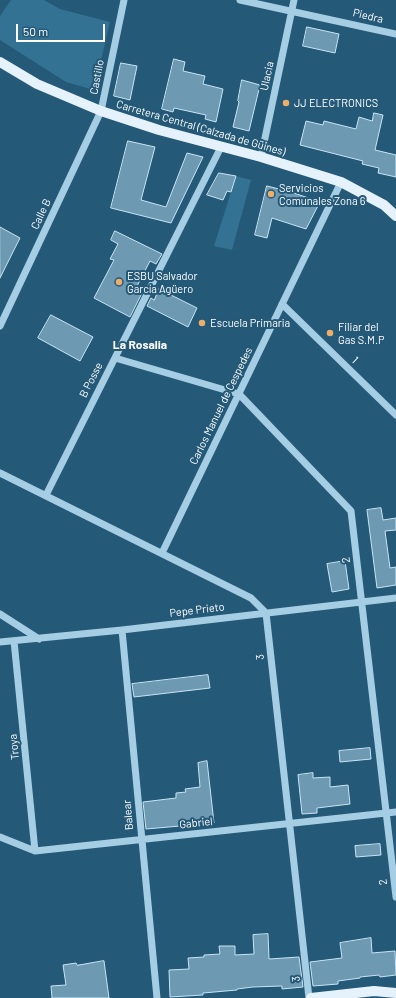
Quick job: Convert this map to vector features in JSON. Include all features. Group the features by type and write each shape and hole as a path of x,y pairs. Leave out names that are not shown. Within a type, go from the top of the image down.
{"main road":[{"name":"Carretera Central (Calzada de Güines)","path":"0,62 37,84 101,111 159,130 261,157 342,182 384,205 396,216"},
{"path":"310,998 374,991 396,993"}],"street":[{"name":"Castillo","path":"101,111 124,0"},
{"name":"Piedra","path":"240,0 396,34"},
{"name":"Ulacia","path":"261,157 294,0"},
{"name":"Calle B","path":"0,326 101,111"},
{"name":"B Posse","path":"46,496 221,147"},
{"name":"Carlos Manuel de Cespedes","path":"162,554 342,182"},
{"name":"1","path":"282,304 396,415"},
{"name":"2","path":"115,358 239,394 352,511 396,897"},
{"path":"0,473 251,598 266,613"},
{"name":"Pepe Prieto","path":"0,642 122,630 396,598"},
{"name":"3","path":"266,613 310,998"},
{"path":"0,614 39,639"},
{"name":"Balear","path":"122,630 157,998"},
{"name":"Troya","path":"14,641 35,851"},
{"name":"Gabriel","path":"0,837 35,851 396,812"}],"shaded area":[{"path":"11,0 44,0 60,9 110,22 94,90 66,82 0,40 0,16"},
{"path":"236,176 251,180 232,250 214,246"}],"building":[{"path":"307,27 339,34 335,53 303,46"},
{"path":"174,59 185,62 183,71 205,76 203,84 223,89 216,122 205,119 206,115 174,108 173,112 162,109"},
{"path":"121,63 137,66 130,100 114,96"},
{"path":"242,80 260,85 249,131 233,127"},
{"path":"374,113 383,115 375,150 396,155 396,177 378,173 379,168 362,164 363,161 300,145 306,121 323,125 324,121 356,129 359,117 372,121"},
{"path":"128,141 155,147 141,200 166,207 187,153 203,157 171,223 111,208"},
{"path":"219,173 236,176 231,192 227,191 223,200 207,195"},
{"path":"267,186 320,202 306,229 272,218 267,238 255,235"},
{"path":"0,227 20,238 0,278"},
{"name":"ESBU Salvador García Agüero","path":"115,231 162,254 156,264 150,261 135,290 142,293 130,317 94,298 114,260 110,259 118,244 111,240"},
{"path":"159,289 197,308 188,327 147,306 151,298 154,300"},
{"path":"51,315 93,337 80,361 38,338"},
{"path":"381,508 383,520 396,518 396,530 385,531 390,568 396,567 396,585 377,588 367,510"},
{"path":"345,561 349,589 332,592 327,564"},
{"path":"208,675 210,688 134,697 132,684"},
{"path":"370,748 371,759 340,762 339,751"},
{"path":"207,761 214,823 146,829 143,802 176,798 176,793 186,792 185,789 200,787 198,763"},
{"path":"313,773 313,778 330,777 330,787 348,785 350,804 317,808 317,813 302,814 298,775"},
{"path":"380,844 381,855 356,857 355,846"},
{"path":"268,934 269,959 299,957 303,987 282,989 282,986 253,987 203,993 203,995 170,997 169,970 189,969 188,958 220,954 219,946 235,946 235,955 254,954 253,935"},
{"path":"371,938 372,953 395,951 396,975 360,977 338,981 338,984 313,986 310,962 342,958 340,943"},
{"path":"104,961 109,998 52,998 51,986 66,985 63,965 76,963 77,965"}],"place":[{"name":"JJ ELECTRONICS","path":"286,103"},
{"name":"Servicios Comunales Zona 6","path":"271,194"},
{"name":"ESBU Salvador García Agüero","path":"119,282"},
{"name":"Escuela Primaria","path":"202,323"},
{"name":"Filiar del Gas S.M.P","path":"330,333"}],"district":[{"name":"La Rosalia","path":"140,345"}]}
